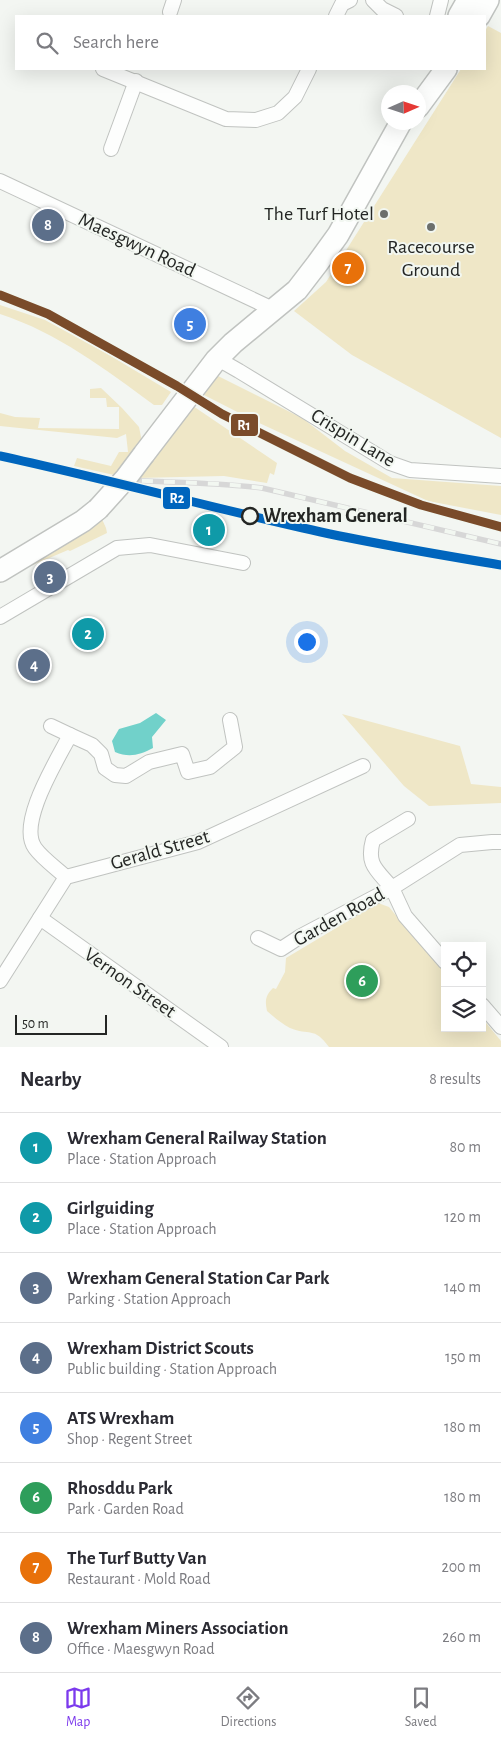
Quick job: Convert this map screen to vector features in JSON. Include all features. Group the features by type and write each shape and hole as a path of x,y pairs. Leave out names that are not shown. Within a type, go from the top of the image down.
{"main road":[{"path":"460,15 468,0"},
{"path":"480,15 488,0"},
{"path":"421,85 429,70"},
{"path":"426,96 445,70"},
{"path":"0,571 83,521 98,509 126,478 216,360 246,332 297,290 338,235 397,130"},
{"path":"380,162 402,130"}],"street":[{"path":"336,15 342,4 350,0"},
{"path":"373,0 394,15"},
{"path":"437,15 441,0"},
{"path":"106,70 226,119 256,120 278,112 295,97 309,70"},
{"path":"111,149 136,81"},
{"name":"Maesgwyn Road","path":"0,181 274,310"},
{"name":"Crispin Lane","path":"216,360 239,371 390,463 410,470 501,476"},
{"path":"0,617 117,548 150,545 243,563"},
{"path":"51,726 92,745 101,754 105,768 114,775 126,776 149,762 182,754 188,772 210,767 235,747 230,720"},
{"path":"0,981 66,877 34,847 29,825 36,802 70,735"},
{"name":"Gerald Street","path":"66,877 198,842 363,766"},
{"name":"Garden Road","path":"408,819 373,840 369,854 372,864 392,888 405,916 441,957"},
{"path":"392,888 460,845 501,842"},
{"name":"Garden Road","path":"258,938 282,949 301,936 392,888"},
{"name":"Vernon Street","path":"40,918 221,1047"},
{"path":"486,1010 501,1027"}],"shaded area":[{"name":"Racecourse Ground","path":"488,26 501,33 501,438 352,355 294,311 326,282 422,130 426,130 426,124 460,70 486,70 486,29"},
{"path":"0,305 45,320 171,392 162,405 154,405 80,353 42,331 0,314"},
{"path":"218,376 302,418 345,451 392,478 501,486 501,515 428,501 257,422 204,395"},
{"path":"101,388 139,427 142,442 136,452 114,475 74,466 77,458 111,466 119,452 128,452 126,434 117,438 0,426 0,413 15,417 40,418 38,428 119,429 119,407 107,407 106,398 90,398 90,389"},
{"path":"193,406 277,463 274,475 270,473 267,483 224,476 137,478"},
{"path":"101,517 107,533 70,551 68,550 0,579"},
{"path":"342,714 460,746 471,784 501,787 501,803 429,806 404,786"},
{"path":"378,903 389,907 413,936 418,936 441,965 441,1032 486,1032 486,1023 501,1041 501,1047 329,1047 319,1036 290,1028 267,1011 267,996 273,988 276,989 285,972 286,958"}],"water":[{"path":"156,713 166,720 152,737 153,748 134,755 115,752 112,741 119,729 140,723"}],"railway":[{"path":"98,478 262,488 501,544"}],"transit line":[{"name":"R1","path":"0,295 48,314 177,386 222,414 350,478 421,505 501,527"},
{"name":"R2","path":"0,456 327,533 501,565"}],"place":[{"name":"The Turf Hotel","path":"384,214"},
{"name":"Wrexham Miners Association","path":"48,225"},
{"name":"Racecourse Ground","path":"431,227"},
{"name":"The Turf Butty Van","path":"348,268"},
{"name":"ATS Wrexham","path":"190,324"},
{"name":"Wrexham General","path":"250,516"},
{"name":"Wrexham General Railway Station","path":"209,530"},
{"name":"Wrexham General Station Car Park","path":"50,577"},
{"name":"Girlguiding","path":"88,634"},
{"name":"Wrexham District Scouts","path":"34,665"},
{"name":"Rhosddu Park","path":"362,981"}]}
